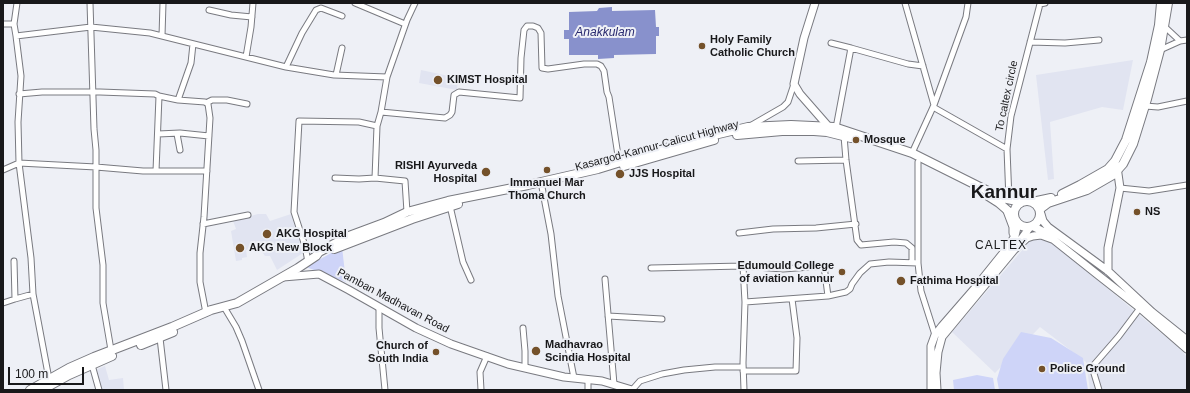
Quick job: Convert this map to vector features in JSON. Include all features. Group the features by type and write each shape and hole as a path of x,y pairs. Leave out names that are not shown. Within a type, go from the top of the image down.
{"highway":[{"path":"1040,212 1036,204 1026,201 1016,207 1016,220 1023,226 1031,227 1038,221 1040,212 1048,203 1087,190 1107,179 1123,164 1133,144 1160,50 1162,26 1161,3"},
{"path":"988,195 1009,200 1037,201 1054,196 1080,185 1108,169 1115,161 1126,140 1168,3"},
{"name":"Kasargod-Kannur-Calicut Highway","path":"386,226 407,212 448,201 574,175 689,141 748,127 791,125 833,129 912,153 988,195 1007,210 1016,220"},
{"name":"Kasargod-Kannur-Calicut Highway","path":"30,390 69,368 111,350 237,303 315,257 386,226 450,206 590,176 714,140 745,133 833,129 844,136 911,158 988,195"},
{"name":"Kasargod-Kannur-Calicut Highway","path":"42,390 69,375 114,355 160,338 215,311"}],"main road":[{"path":"815,3 804,38 794,84 800,94 833,129"},
{"path":"1108,271 1108,248 1120,188 1118,170 1115,161"},
{"path":"1007,210 1013,227 1011,249"},
{"path":"1040,212 1043,221 1048,227 1108,271 1152,312 1187,340"},
{"path":"1011,249 1016,220"},
{"path":"931,390 931,346 1031,227 1044,232 1140,308 1187,349"},
{"path":"1011,249 1027,238 1033,236 1041,235 1052,239"},
{"name":"Pamban Madhavan Road","path":"282,277 318,274 416,328 444,341 508,364 564,377 602,381 632,390"},
{"path":"937,390 936,374 939,336"}],"street":[{"path":"17,3 14,24 21,76 18,122 19,163 31,258 33,294 49,379"},
{"path":"90,3 96,150 96,208 103,265 103,303 111,350"},
{"path":"162,36 163,3"},
{"path":"246,57 253,3"},
{"path":"355,3 405,24"},
{"path":"375,178 377,126 387,77 405,24 415,3"},
{"path":"905,3 933,106 1007,149"},
{"path":"912,153 933,106 966,17 968,3"},
{"name":"To caltex circle","path":"1009,200 1007,149 1011,116 1030,42 1042,3"},
{"path":"286,67 302,33 316,10 321,8 342,16"},
{"path":"209,10 231,15 252,17"},
{"path":"3,24 14,24"},
{"path":"381,112 445,118 452,112 454,95 459,92 520,98 521,58 524,30 527,26 533,26 538,28 540,33 542,68 548,69 584,64 597,64 601,66 604,71 620,162"},
{"path":"1162,26 1180,41"},
{"path":"16,36 91,27 150,33 286,67 336,75 387,77"},
{"path":"1030,42 1065,43 1098,40"},
{"path":"1160,50 1180,41 1187,40"},
{"path":"831,43 908,64 923,66"},
{"path":"178,100 191,63 193,44"},
{"path":"336,75 342,48"},
{"path":"833,129 851,48"},
{"path":"748,127 784,107 788,102 794,84"},
{"path":"19,94 42,92 155,94 178,100 206,103 212,100 227,100 247,104"},
{"path":"156,170 159,96"},
{"path":"1145,106 1158,107 1187,101"},
{"path":"206,103 208,104 210,118 200,253 200,282 215,311 236,327 259,390"},
{"path":"315,257 305,246 294,212 299,121 359,122 377,126"},
{"path":"158,134 209,136"},
{"path":"177,134 180,150"},
{"path":"844,136 858,243 861,245 894,242 906,243 912,248 921,291 939,336"},
{"path":"798,161 846,160"},
{"path":"915,262 918,162"},
{"path":"3,170 19,163 207,171"},
{"path":"335,178 375,178 405,181 407,212"},
{"path":"1120,188 1149,191 1187,185"},
{"path":"542,187 551,234 558,296 574,378"},
{"path":"450,206 463,262 471,280"},
{"path":"203,224 248,215"},
{"path":"739,233 773,229 816,228 856,224"},
{"path":"14,261 15,299"},
{"path":"745,302 828,296 846,292 850,289 860,273 870,264 915,262"},
{"path":"651,268 743,266 783,269 824,266 828,296"},
{"path":"743,266 745,302 743,369 744,390"},
{"path":"605,279 614,384"},
{"path":"3,303 33,294"},
{"path":"632,390 640,381 662,374 692,370 743,369 796,372 797,338 792,299"},
{"path":"379,307 379,328 385,390"},
{"path":"1099,390 1092,368 1140,308"},
{"path":"608,316 662,319"},
{"path":"523,328 525,367"},
{"path":"160,338 166,390"},
{"path":"481,390 480,372 487,356"},
{"path":"92,365 99,390"},
{"path":"588,379 588,390"}],"shaded area":[{"path":"1133,60 1123,110 1102,107 1050,122 1054,179 1048,180 1036,75"},
{"name":"KIMST Hospital","path":"421,70 458,78 457,90 419,83"},
{"name":"AKG Hospital","path":"258,214 266,214 270,221 291,214 303,253 277,270 270,256 265,256 261,250 258,251 257,247 246,250 247,257 236,261 231,231 236,229 233,221"},
{"path":"1040,238 1053,243 1179,348 1187,357 1187,390 1090,390 1086,362 1040,327 995,373 952,332 1030,241"},
{"path":"342,247 346,282 306,267"},
{"name":"Police Ground","path":"1021,332 1051,338 1083,358 1088,390 999,390 997,379 1003,359"},
{"path":"105,366 109,380 123,378 124,390 102,390 95,370"},
{"path":"977,375 993,378 995,390 954,390 953,380"}],"water":[{"name":"Anakkulam","path":"612,7 612,11 655,10 656,27 659,27 659,36 656,36 656,54 614,55 614,58 598,59 598,55 569,55 569,39 564,39 564,30 569,30 569,12 597,11 599,8"}],"place":[{"name":"Holy Family Catholic Church","path":"702,46"},
{"name":"KIMST Hospital","path":"438,80"},
{"name":"Mosque","path":"856,140"},
{"name":"Immanuel Mar Thoma Church","path":"547,170"},
{"name":"RISHI Ayurveda Hospital","path":"486,172"},
{"name":"JJS Hospital","path":"620,174"},
{"name":"NS","path":"1137,212"},
{"name":"AKG Hospital","path":"267,234"},
{"name":"AKG New Block","path":"240,248"},
{"name":"Edumould College of aviation kannur","path":"842,272"},
{"name":"Fathima Hospital","path":"901,281"},
{"name":"Madhavrao Scindia Hospital","path":"536,351"},
{"name":"Church of South India","path":"436,352"},
{"name":"Police Ground","path":"1042,369"}],"district":[{"name":"Kannur","path":"1004,193"},
{"name":"CALTEX","path":"1001,246"}]}
